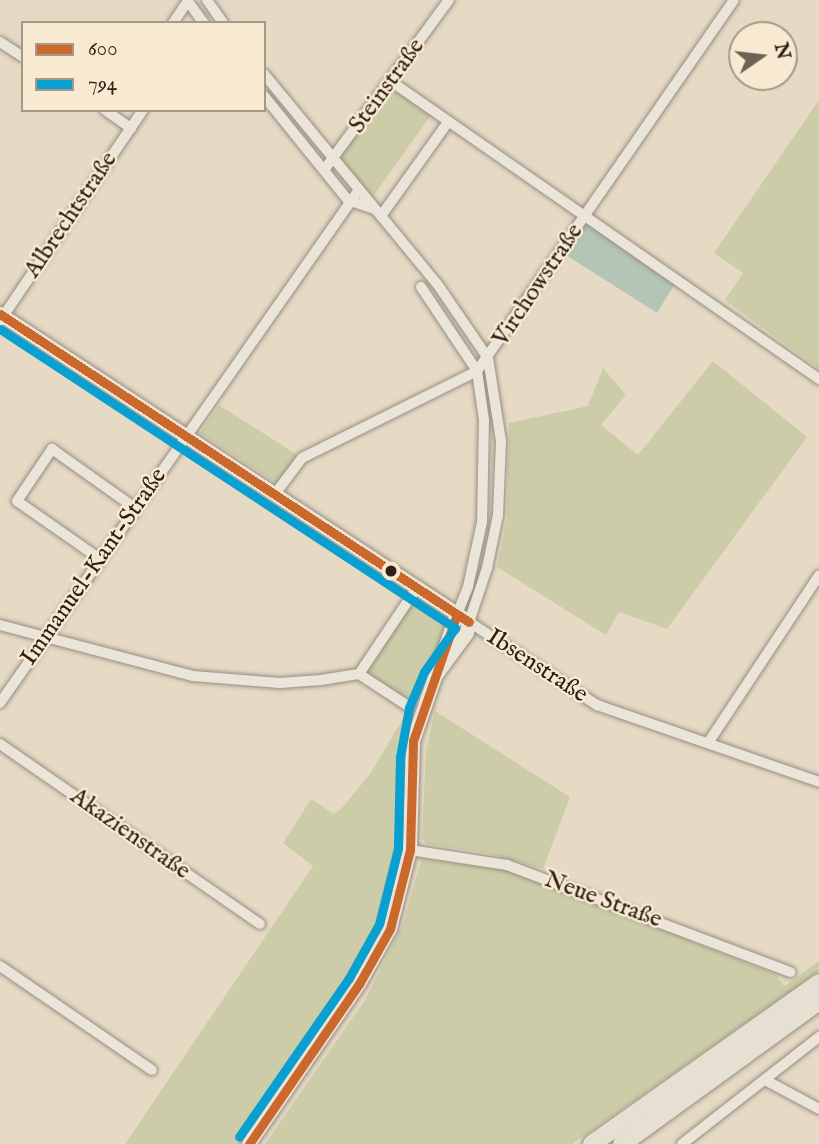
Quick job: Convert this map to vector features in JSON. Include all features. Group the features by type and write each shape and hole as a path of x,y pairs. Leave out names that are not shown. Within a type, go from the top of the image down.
{"highway":[{"path":"592,1144 819,983"},
{"path":"622,1144 819,1002"}],"street":[{"path":"174,21 188,0 203,21"},
{"name":"Steinstraße","path":"324,170 392,82 449,0"},
{"name":"Virchowstraße","path":"275,494 302,458 477,371 734,0"},
{"path":"204,21 212,3"},
{"path":"212,3 222,21"},
{"path":"0,42 21,56"},
{"path":"266,76 438,285 488,358 501,441 498,515 487,568 463,618"},
{"path":"392,82 583,218 819,379"},
{"path":"266,98 348,200 378,213"},
{"path":"110,112 131,128"},
{"name":"Albrechtstraße","path":"1,317 142,112"},
{"path":"378,213 448,122"},
{"name":"Immanuel-Kant-Straße","path":"0,703 348,200 358,191"},
{"path":"249,1144 377,956 397,908 410,850 413,741 434,678 467,633 463,618 476,555 486,484 477,371 421,287"},
{"name":"Ibsenstraße","path":"1,317 597,705 819,782"},
{"path":"100,559 17,501 52,449 135,508"},
{"path":"708,743 819,575"},
{"path":"359,674 418,586"},
{"path":"0,625 224,680 281,683 359,674 408,706"},
{"name":"Akazienstraße","path":"0,744 260,924"},
{"name":"Neue Straße","path":"410,850 508,865 790,972"},
{"path":"0,966 152,1070"},
{"path":"682,1144 767,1081 819,1037"},
{"path":"767,1081 819,1109"}],"green space":[{"path":"392,87 431,115 372,198 338,159"},
{"path":"819,100 819,369 725,300 743,273 714,253"},
{"path":"713,361 807,437 667,629 619,612 606,635 497,567 507,519 509,423 588,406 603,368 626,395 601,425 638,455"},
{"path":"219,405 302,458 281,486 200,433"},
{"path":"416,598 436,611 446,627 416,707 367,675 364,670"},
{"path":"435,711 570,797 543,869 488,853 426,844 422,839 426,751"},
{"path":"407,712 414,713 405,847 389,916 368,960 243,1144 125,1144 313,866 283,843 311,799 334,814 342,808 370,774"},
{"path":"421,860 506,870 537,881 775,974 784,986 819,961 819,971 572,1144 265,1144 365,1000 403,924"}],"shaded area":[{"path":"588,221 676,282 657,313 566,255"}],"transit line":[{"name":"600","path":"0,314 469,622"},
{"name":"794","path":"0,329 455,628 424,672 409,708 400,757 398,848 379,924 349,978 239,1137"},
{"name":"600","path":"249,1144 359,984 390,929 410,850 413,741 457,614"}]}
